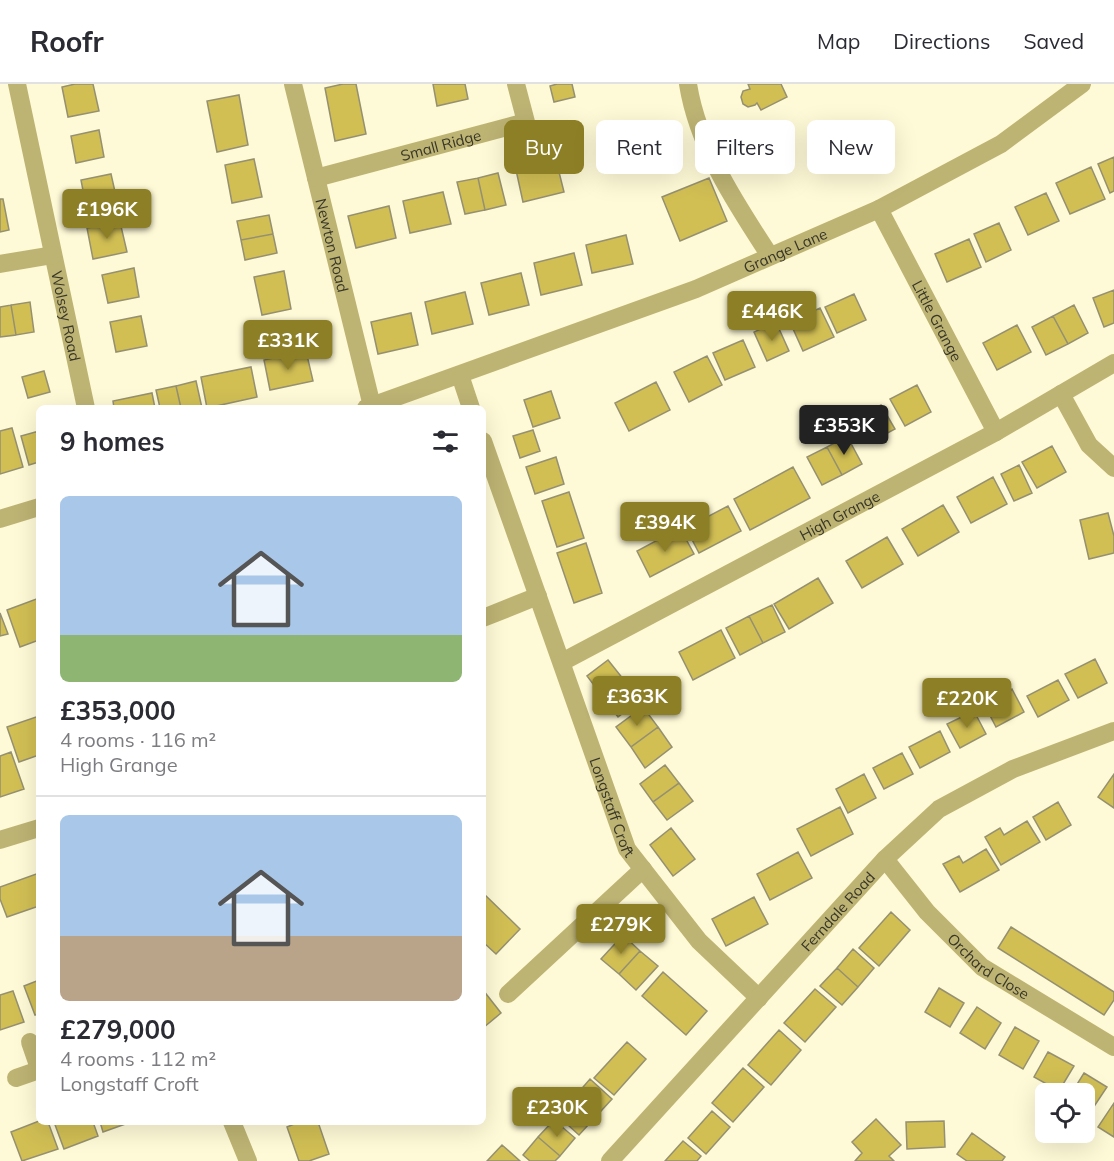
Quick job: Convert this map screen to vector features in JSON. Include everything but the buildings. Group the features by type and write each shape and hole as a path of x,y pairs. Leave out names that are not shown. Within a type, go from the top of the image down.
{"street":[{"name":"Wolsey Road","path":"17,84 85,405"},
{"name":"Newton Road","path":"293,84 369,405"},
{"name":"Small Ridge","path":"316,178 526,122 516,84"},
{"path":"688,84 691,106 711,156 770,256"},
{"name":"Grange Lane","path":"375,405 696,289 879,209 1001,144 1082,84"},
{"name":"Little Grange","path":"879,209 996,432"},
{"path":"0,264 53,255"},
{"name":"High Grange","path":"562,663 996,432 1114,363"},
{"path":"460,375 470,405"},
{"path":"1061,394 1089,445 1114,468"},
{"name":"Longstaff Croft","path":"486,449 627,849 699,940 759,998"},
{"path":"0,519 36,508"},
{"path":"486,617 538,596"},
{"name":"Ferndale Road","path":"610,1161 885,860 939,809 1013,769 1114,731"},
{"path":"0,840 36,829"},
{"name":"Orchard Close","path":"885,860 927,912 982,967 1114,1047"},
{"path":"508,994 643,869"},
{"path":"30,1042 36,1060"},
{"path":"16,1078 36,1070"},
{"path":"233,1125 248,1161"}]}
